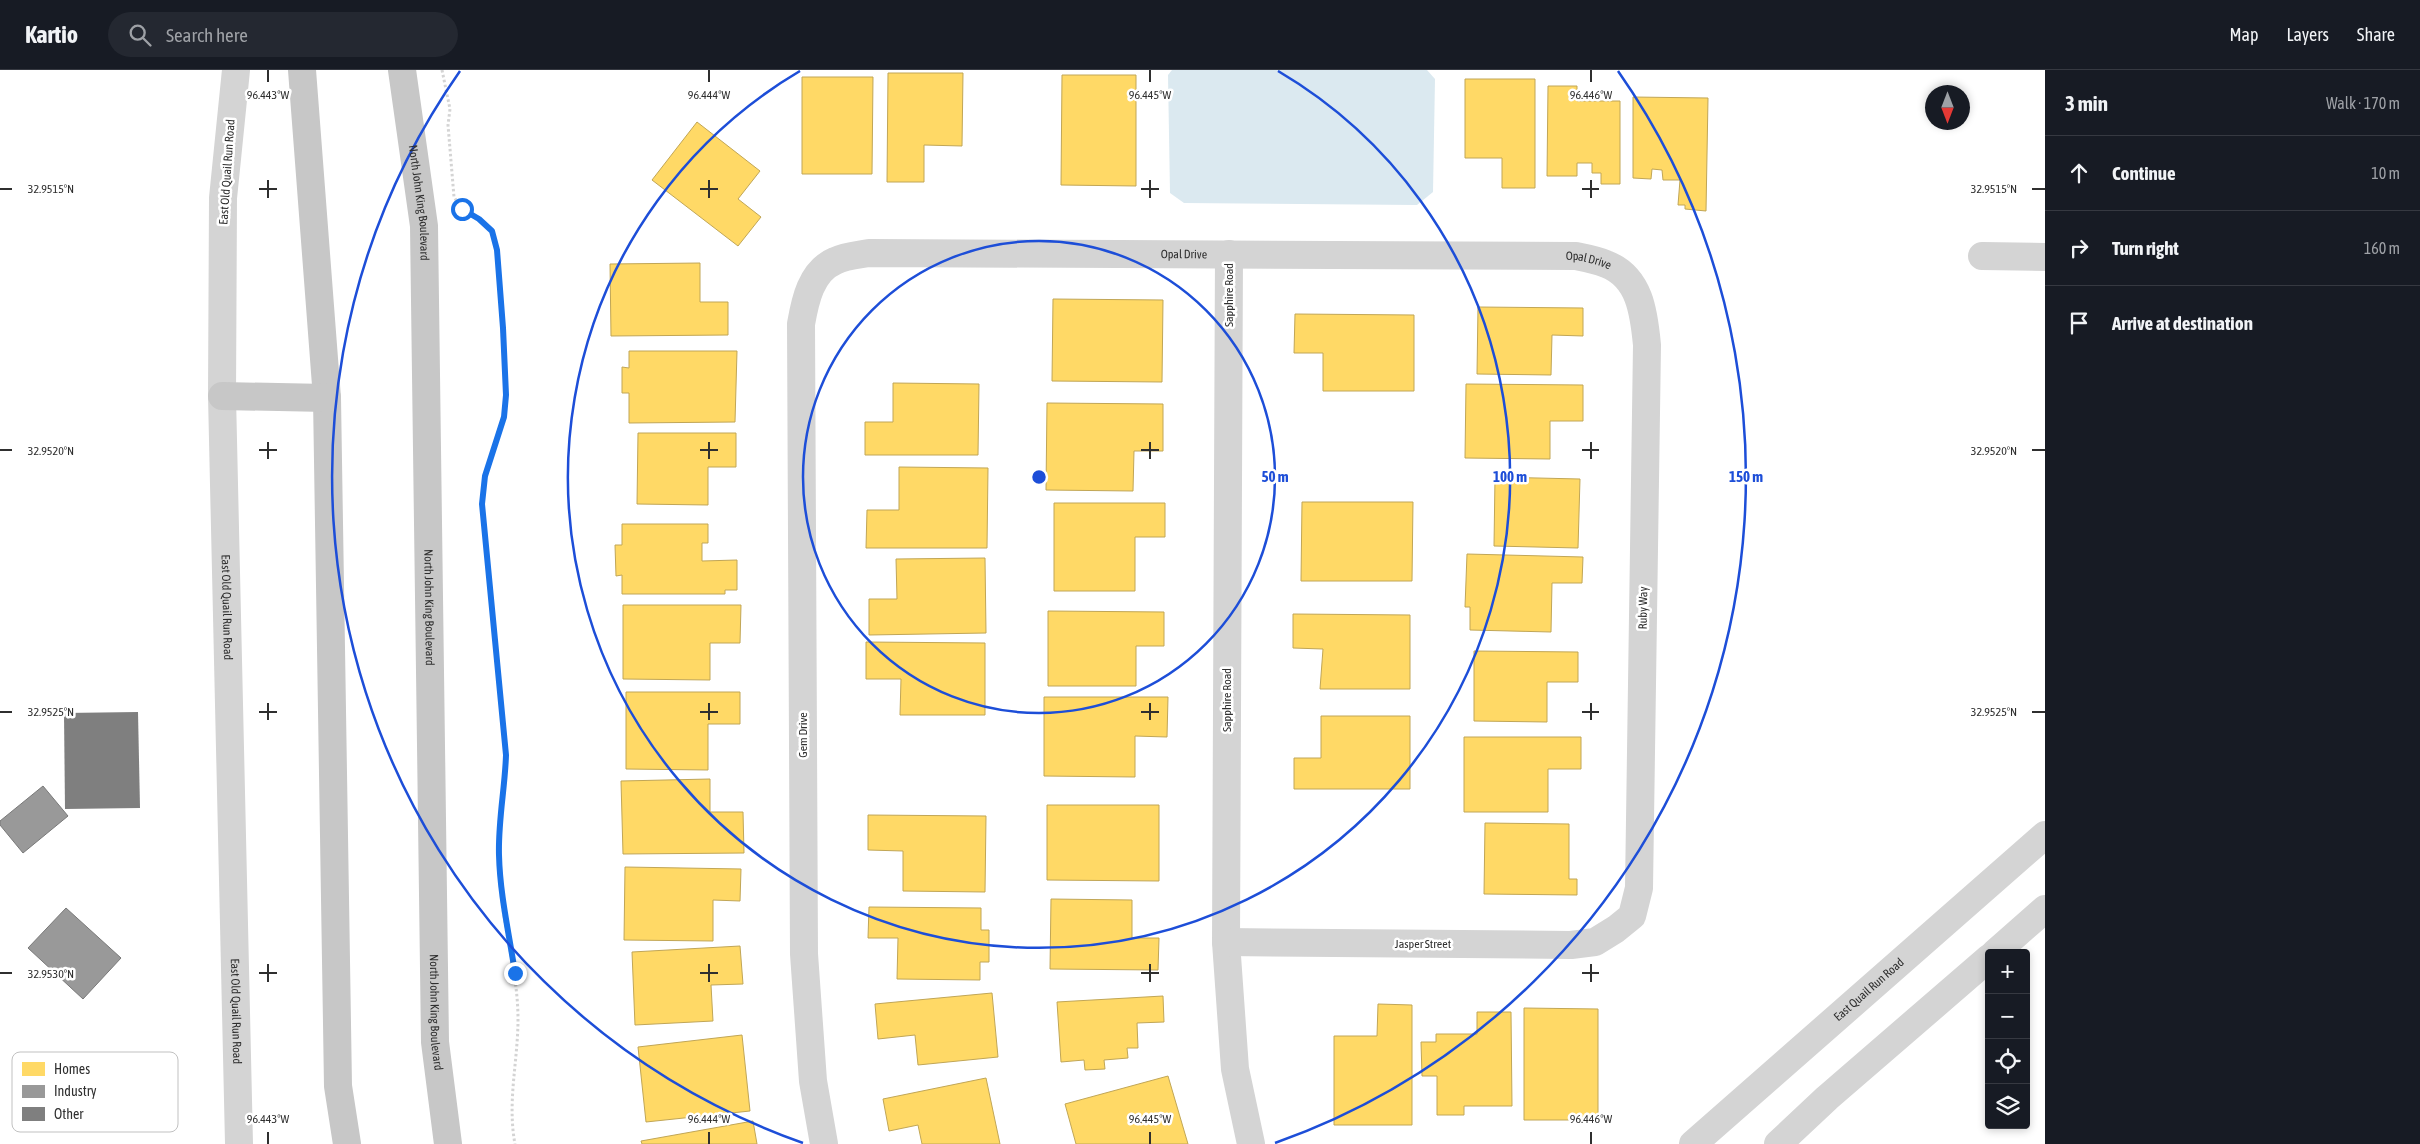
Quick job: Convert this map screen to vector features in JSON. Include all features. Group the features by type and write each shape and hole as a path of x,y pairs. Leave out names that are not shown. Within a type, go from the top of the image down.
{"main road":[{"path":"302,70 327,398 338,1086 347,1144"},
{"name":"North John King Boulevard","path":"402,70 424,226 435,1042 448,1144"},
{"path":"222,396 327,398"}],"street":[{"name":"East Old Quail Run Road","path":"236,70 223,198 222,396 239,1144"},
{"name":"Opal Drive","path":"801,324 807,294 818,275 834,261 870,253 1576,256 1608,264 1632,282"},
{"name":"Sapphire Road","path":"1229,254 1226,942 1235,1069 1250,1144"},
{"path":"1982,256 2045,257"},
{"name":"Ruby Way","path":"1616,929 1632,916 1639,888 1646,345 1644,311 1632,282"},
{"name":"Gem Drive","path":"801,324 804,954 813,1081 824,1144"},
{"name":"East Quail Run Road","path":"1693,1144 2045,835"},
{"path":"2000,949 2045,909"},
{"name":"Jasper Street","path":"1226,942 1571,945 1594,942 1616,929"},
{"path":"1778,1144 1827,1098 1985,961"}],"path":[{"path":"442,70 450,109 448,125 454,197 462,209 479,219 492,231 497,250 503,328 506,395 504,417 485,476 482,504 506,755 504,790 499,824 499,856 502,903 515,973 518,1019 511,1103 515,1144"}],"shaded area":[{"path":"1172,70 1427,70 1435,79 1433,192 1417,205 1184,203 1170,193 1168,75"}],"building: Homes":[{"path":"888,73 963,73 962,146 924,145 924,182 887,182"},
{"path":"1062,75 1136,75 1136,186 1061,185"},
{"path":"802,77 873,77 872,174 802,174"},
{"path":"1465,79 1535,79 1535,188 1502,188 1502,158 1465,158"},
{"path":"1548,86 1577,86 1577,101 1620,101 1620,184 1601,184 1601,173 1592,173 1592,163 1577,163 1577,176 1547,176"},
{"path":"1633,97 1708,98 1706,211 1685,209 1685,205 1678,205 1680,180 1663,180 1662,170 1652,169 1651,179 1633,178"},
{"path":"697,122 760,171 738,199 761,217 738,246 652,180"},
{"path":"700,263 700,302 728,302 728,335 611,336 610,264"},
{"path":"1053,299 1163,300 1162,382 1052,381"},
{"path":"1478,307 1583,308 1583,336 1552,335 1551,375 1477,374"},
{"path":"1295,314 1414,315 1414,391 1323,391 1323,353 1294,353"},
{"path":"629,351 737,351 735,422 629,423 629,393 622,393 622,367 629,368"},
{"path":"893,383 979,384 978,455 865,455 865,422 893,422"},
{"path":"1466,384 1583,385 1583,421 1550,421 1550,459 1465,458"},
{"path":"1047,403 1163,404 1163,451 1134,451 1133,491 1046,490"},
{"path":"638,433 736,433 736,467 708,467 708,505 637,504"},
{"path":"899,467 988,468 987,548 866,548 867,510 899,510"},
{"path":"1495,477 1580,479 1578,548 1494,546"},
{"path":"1302,502 1413,502 1412,581 1301,581"},
{"path":"1054,503 1165,503 1165,537 1135,537 1135,591 1054,591"},
{"path":"622,524 708,524 708,543 702,543 702,561 737,560 737,590 725,590 725,594 622,594 622,575 616,576 615,545 622,545"},
{"path":"1467,554 1583,557 1582,583 1552,583 1551,632 1470,630 1470,607 1465,607"},
{"path":"985,558 986,633 869,635 869,599 897,599 896,559"},
{"path":"623,605 741,605 740,643 710,643 710,680 623,679"},
{"path":"1048,611 1164,612 1164,646 1136,646 1136,686 1048,686"},
{"path":"1293,614 1410,615 1410,689 1320,689 1323,649 1293,648"},
{"path":"866,642 985,643 985,715 900,715 901,679 866,679"},
{"path":"1474,651 1578,652 1578,682 1547,682 1547,722 1474,721"},
{"path":"626,692 740,692 740,724 708,724 708,770 626,769"},
{"path":"1044,697 1168,697 1167,737 1135,736 1135,777 1044,776"},
{"path":"1321,716 1410,716 1410,789 1294,789 1294,758 1321,758"},
{"path":"1464,737 1581,737 1581,769 1548,769 1548,812 1464,812"},
{"path":"710,779 710,812 743,812 744,853 623,854 621,781"},
{"path":"1047,805 1159,805 1159,881 1047,880"},
{"path":"868,815 986,816 985,892 903,891 903,851 868,850"},
{"path":"1485,823 1569,824 1569,879 1577,879 1577,895 1484,894"},
{"path":"625,867 741,869 740,901 713,900 713,941 624,940"},
{"path":"1051,899 1132,900 1132,938 1159,938 1158,970 1050,969"},
{"path":"869,907 981,908 981,930 989,930 989,962 980,962 980,980 897,979 898,938 868,938"},
{"path":"740,946 743,984 711,985 713,1021 635,1025 632,952"},
{"path":"992,993 998,1057 918,1065 915,1035 878,1039 875,1004"},
{"path":"1163,996 1164,1022 1137,1023 1138,1048 1127,1048 1128,1058 1104,1060 1105,1069 1085,1070 1084,1060 1061,1062 1057,1002"},
{"path":"1378,1004 1412,1005 1412,1125 1334,1125 1334,1036 1377,1036"},
{"path":"1524,1008 1598,1009 1598,1120 1524,1120"},
{"path":"1477,1012 1511,1012 1512,1106 1464,1106 1464,1115 1437,1115 1437,1076 1422,1076 1421,1042 1436,1042 1436,1034 1477,1034"},
{"path":"742,1035 750,1111 646,1122 638,1047"},
{"path":"1168,1076 1188,1144 1076,1144 1065,1104"},
{"path":"986,1078 1000,1144 922,1144 918,1125 889,1131 883,1099"},
{"path":"753,1121 757,1144 642,1144 641,1141"}],"building: Industry":[{"path":"43,786 68,816 23,853 0,825 0,821"},
{"path":"66,908 121,958 83,999 28,948"}],"building: Other":[{"path":"138,712 140,808 65,809 64,713"}],"route":[{"path":"462,209 479,219 492,231 497,250 503,328 506,395 504,417 485,476 482,504 502,697 506,755 504,790 499,824 502,903 515,973"}]}
